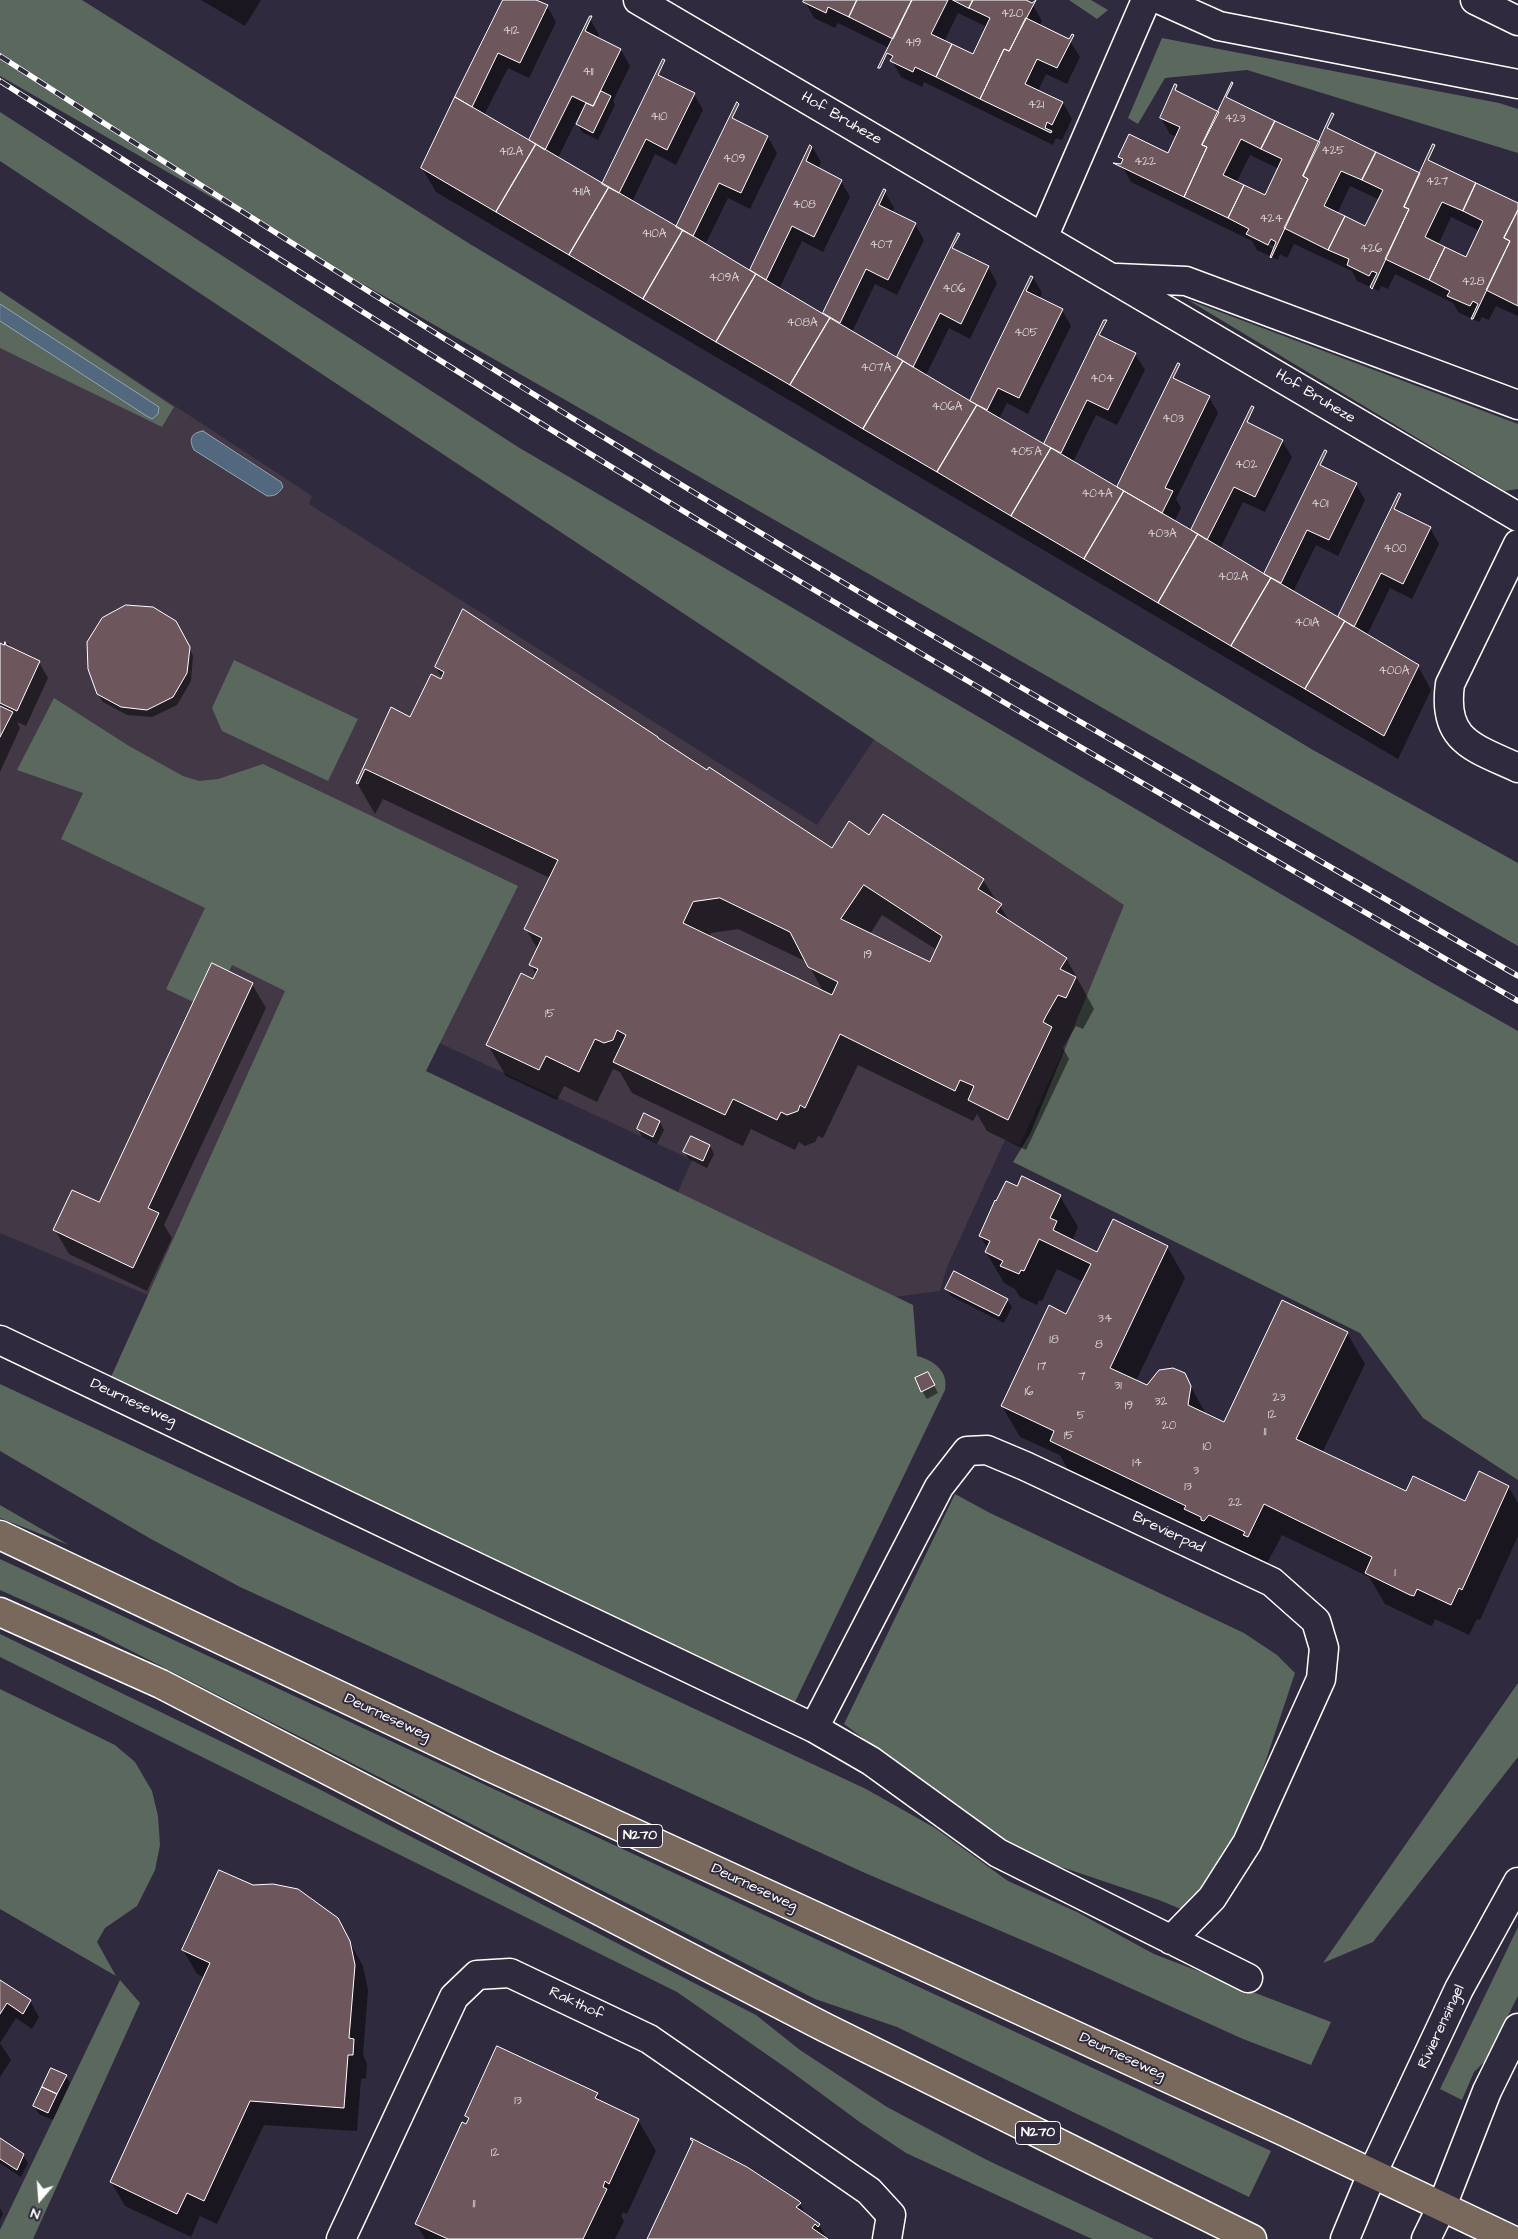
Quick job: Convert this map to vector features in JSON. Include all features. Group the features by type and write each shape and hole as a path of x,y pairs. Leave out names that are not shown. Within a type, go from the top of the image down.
{"main road":[{"name":"Deurneseweg","path":"0,1535 497,1770 1283,2131 1510,2239"},
{"name":"N270","path":"0,1612 161,1684 824,2027 1252,2239"}],"street":[{"name":"Hof Bruheze","path":"638,0 1518,517"},
{"path":"1043,238 1146,0"},
{"path":"1161,0 1219,26 1518,84"},
{"path":"1475,0 1518,21"},
{"name":"Hof Bruheze","path":"1113,278 1186,281 1518,405"},
{"path":"1518,544 1450,684 1448,704 1451,724 1470,745 1518,768"},
{"name":"Deurneseweg","path":"0,1340 814,1728 871,1761 998,1853 1248,1978"},
{"name":"Brevierpad","path":"814,1728 939,1487 967,1451 987,1450 1025,1466 1272,1582 1316,1620 1324,1648 1321,1680 1247,1843 1212,1898 1171,1940"},
{"name":"Rivierensingel","path":"1345,2239 1372,2174 1459,1989 1518,1882"},
{"name":"Rakthof","path":"341,2239 454,1997 477,1975 510,1973 649,2039 869,2191 891,2215 887,2239"},
{"path":"1426,2239 1442,2206 1487,2091 1518,2028"}],"shaded area":[{"path":"0,291 312,496 309,504 817,825 879,732 1133,899 1020,1145 1005,1140 947,1267 940,1291 894,1297 676,1196 692,1160 312,984 162,1301 0,1233"}],"green space":[{"path":"0,0 82,0 470,244 1313,750 1518,863 1518,946 0,76"},
{"path":"1069,0 1091,0 1108,10 1097,19"},
{"path":"1162,38 1499,103 1518,109 1518,153 1247,70 1165,78 1138,124 1128,118"},
{"path":"0,112 518,447 1431,982 1518,1031 1518,1480 1423,1418 1360,1333 1013,1162 1030,1134 1124,905 0,161"},
{"path":"0,291 174,407 162,427 0,348"},
{"path":"1188,300 1518,424 1518,489 1505,491"},
{"path":"234,660 358,719 328,781 222,731 212,708"},
{"path":"54,698 129,746 183,776 199,781 218,779 263,764 518,886 426,1071 913,1305 917,1356 929,1360 938,1367 945,1377 945,1390 794,1704 685,1655 111,1377 285,991 232,965 210,1010 166,989 205,908 61,839 83,793 17,770"},
{"path":"0,1384 866,1789 935,1828 1008,1881 1077,1912 1154,1954 1331,2022 1311,2065 1243,2039 1057,1955 865,1873 240,1587 151,1539 0,1451"},
{"path":"955,1494 990,1513 1244,1633 1277,1655 1295,1673 1212,1922 1159,1900 1026,1855 983,1827 844,1724"},
{"path":"0,1505 69,1545 0,1518"},
{"path":"0,1559 1271,2151 1249,2197 897,2027 815,1999 94,1632 0,1590"},
{"path":"0,1634 317,1788 756,2015 800,2050 887,2107 987,2160 1154,2239 1092,2239 906,2153 677,1992 0,1657"},
{"path":"1518,1683 1518,1757 1373,1942 1323,1963"},
{"path":"0,1689 115,1745 135,1762 152,1791 158,1816 160,1845 155,1870 137,1906 105,1928 97,1942 116,1976 0,1909"},
{"path":"1518,1927 1518,1996 1484,2062 1474,2072 1462,2100 1440,2089"},
{"path":"120,1980 140,2003 33,2239 0,2239 0,2230"}],"water":[{"path":"0,304 159,407 158,414 152,419 145,415 0,321"},
{"path":"203,431 281,482 283,487 273,496 267,496 194,450 191,443 193,435"}],"building":[{"path":"503,0 536,0 548,5 520,63 498,53 472,107 455,97"},
{"path":"804,0 857,0 849,17 828,7 826,13 803,2"},
{"path":"857,0 912,0 893,39 849,17"},
{"path":"912,0 948,0 931,34 952,44 936,77 915,67 913,72 890,61 893,56 887,53 880,68 878,68"},
{"path":"953,0 973,0 969,8"},
{"path":"973,0 1026,0 1032,3 1036,0 1009,51 1004,49 980,99 936,77 952,44 973,54 990,18 969,8"},
{"path":"590,16 592,16 585,31 621,49 593,106 572,96 545,150 529,140"},
{"path":"1026,18 1069,39 1072,34 1074,35 1057,68 1037,59 1025,84 1063,102 1052,125 1047,122 1045,128 1052,131 1051,133 980,99 1004,49 1009,51"},
{"path":"663,59 665,60 658,75 695,93 667,150 646,139 619,193 602,184"},
{"path":"1232,82 1226,97 1275,121 1261,149 1241,139 1223,175 1244,185 1228,218 1184,197 1207,147 1202,145"},
{"path":"1175,84 1177,85 1175,90 1219,112 1202,145 1207,147 1184,197 1113,163 1121,164 1123,159 1118,157 1129,134 1168,153 1180,127 1160,118"},
{"path":"601,91 611,96 593,133 576,124 586,103 593,106"},
{"path":"455,97 536,144 496,212 421,168"},
{"path":"737,102 739,104 732,118 768,136 741,193 719,183 693,236 676,227"},
{"path":"1332,113 1334,114 1327,128 1376,152 1362,180 1341,171 1324,206 1345,216 1328,250 1284,228 1308,179 1303,176"},
{"path":"1275,121 1320,142 1303,176 1308,179 1271,258 1276,242 1271,239 1268,245 1246,234 1249,229 1228,218 1244,185 1265,195 1282,159 1261,149"},
{"path":"536,144 609,187 569,255 496,212"},
{"path":"1433,144 1435,145 1428,160 1476,183 1463,211 1442,202 1425,237 1445,247 1429,280 1385,259 1409,209 1404,207"},
{"path":"810,145 812,147 806,161 842,180 814,237 792,226 766,280 750,270"},
{"path":"1376,152 1420,173 1404,207 1409,209 1372,289 1370,287 1377,273 1372,271 1369,276 1347,265 1349,259 1328,250 1345,216 1365,226 1383,190 1362,180"},
{"path":"1476,183 1518,203 1518,210 1504,238 1510,241 1473,319 1471,319 1478,304 1473,301 1470,306 1447,296 1450,291 1429,280 1445,247 1466,257 1483,221 1463,211"},
{"path":"609,187 683,230 643,299 569,255"},
{"path":"884,189 886,190 879,205 916,223 888,280 866,269 840,323 823,313"},
{"path":"1518,210 1518,306 1486,290 1510,241 1504,238"},
{"path":"683,230 756,274 716,342 643,299"},
{"path":"958,233 960,234 952,248 989,266 961,324 940,313 913,367 897,357"},
{"path":"756,274 830,318 790,385 716,342"},
{"path":"1031,276 1033,277 1026,291 1063,309 1019,398 998,388 987,410 970,401"},
{"path":"830,318 903,361 863,429 790,385"},
{"path":"1104,320 1107,320 1099,335 1136,353 1108,410 1087,400 1061,453 1044,444"},
{"path":"903,361 977,405 937,472 863,429"},
{"path":"1178,363 1180,364 1173,378 1210,396 1165,488 1173,491 1162,513 1117,487"},
{"path":"977,405 1051,448 1011,516 937,472"},
{"path":"1252,406 1254,407 1247,422 1283,440 1255,497 1234,487 1207,540 1191,530"},
{"path":"1051,448 1124,491 1084,559 1011,516"},
{"path":"1325,450 1327,451 1320,465 1357,483 1329,540 1307,530 1281,583 1264,574"},
{"path":"1124,491 1198,534 1158,603 1084,559"},
{"path":"1399,493 1401,494 1394,509 1431,527 1403,584 1381,573 1354,627 1338,617"},
{"path":"1198,534 1271,578 1231,646 1158,603"},
{"path":"1271,578 1345,621 1305,689 1231,646"},
{"path":"126,605 153,607 176,621 190,647 187,673 173,697 147,710 121,707 97,694 88,669 87,642 102,618"},
{"path":"463,609 707,770 709,767 832,848 849,821 869,835 883,814 984,879 978,889 1002,904 996,912 1067,958 1060,969 1076,977 1066,998 1058,995 1043,1022 1052,1027 1008,1120 968,1100 974,1086 960,1080 955,1091 840,1034 805,1108 800,1105 798,1111 787,1115 781,1112 777,1120 733,1099 725,1115 613,1062 626,1035 617,1030 613,1040 604,1043 595,1039 579,1072 546,1056 539,1070 486,1045 521,973 533,979 538,969 529,965 542,938 524,929 558,860 365,769 358,784 356,783 391,707 410,717 431,674 441,679 444,672 435,667","holes":["864,885 942,936 930,962 841,919","720,898 790,932 808,967 838,982 832,995 683,923 693,902"]},
{"path":"1345,621 1419,665 1384,736 1305,689"},
{"path":"5,642 6,645 40,661 17,711 0,703 0,643 4,645"},
{"path":"0,706 13,712 0,737"},
{"path":"212,963 253,983 148,1208 159,1213 133,1268 53,1230 72,1190 99,1202"},
{"path":"644,1113 660,1121 653,1137 637,1129"},
{"path":"691,1136 710,1145 703,1161 683,1152"},
{"path":"1022,1176 1061,1195 1050,1218 1057,1221 1053,1230 1097,1252 1113,1219 1168,1246 1110,1368 1147,1385 1159,1370 1173,1368 1185,1373 1191,1386 1188,1405 1224,1422 1282,1300 1348,1332 1296,1439 1406,1491 1413,1476 1465,1501 1479,1471 1509,1486 1462,1590 1459,1588 1451,1605 1417,1589 1414,1596 1410,1595 1365,1573 1372,1557 1264,1504 1248,1537 1243,1535 1245,1532 1209,1515 1204,1521 1201,1520 1201,1517 1184,1509 1186,1506 1050,1441 1054,1431 1001,1406 1049,1305 1066,1314 1091,1264 1039,1239 1024,1271 1021,1270 1019,1274 1000,1266 1003,1261 985,1252 990,1241 979,1236 995,1200 1006,1181 1017,1186"},
{"path":"954,1271 1008,1299 999,1316 945,1289"},
{"path":"928,1372 935,1385 921,1392 915,1378"},
{"path":"219,1870 253,1885 273,1884 298,1889 338,1918 350,1941 355,1965 349,2038 354,2039 353,2055 348,2055 344,2108 250,2101 204,2201 187,2193 177,2214 110,2182 210,1963 182,1950"},
{"path":"0,1980 31,2000 23,2014 7,2003 0,2014"},
{"path":"497,2046 598,2093 595,2098 639,2119 609,2184 605,2181 603,2187 607,2189 583,2239 448,2239 415,2224 462,2122 466,2124 469,2118 465,2116"},
{"path":"51,2068 67,2075 57,2094 42,2087"},
{"path":"42,2087 57,2094 48,2113 33,2106"},
{"path":"0,2138 24,2154 17,2170 0,2159"},
{"path":"691,2138 747,2167 799,2201 801,2203 796,2207 820,2224 818,2227 815,2224 812,2228 828,2239 647,2239 693,2141"}],"railway":[{"path":"0,56 244,213 613,443 986,667 1518,976"},
{"path":"0,81 462,374 741,546 1031,718 1518,1001"}]}
